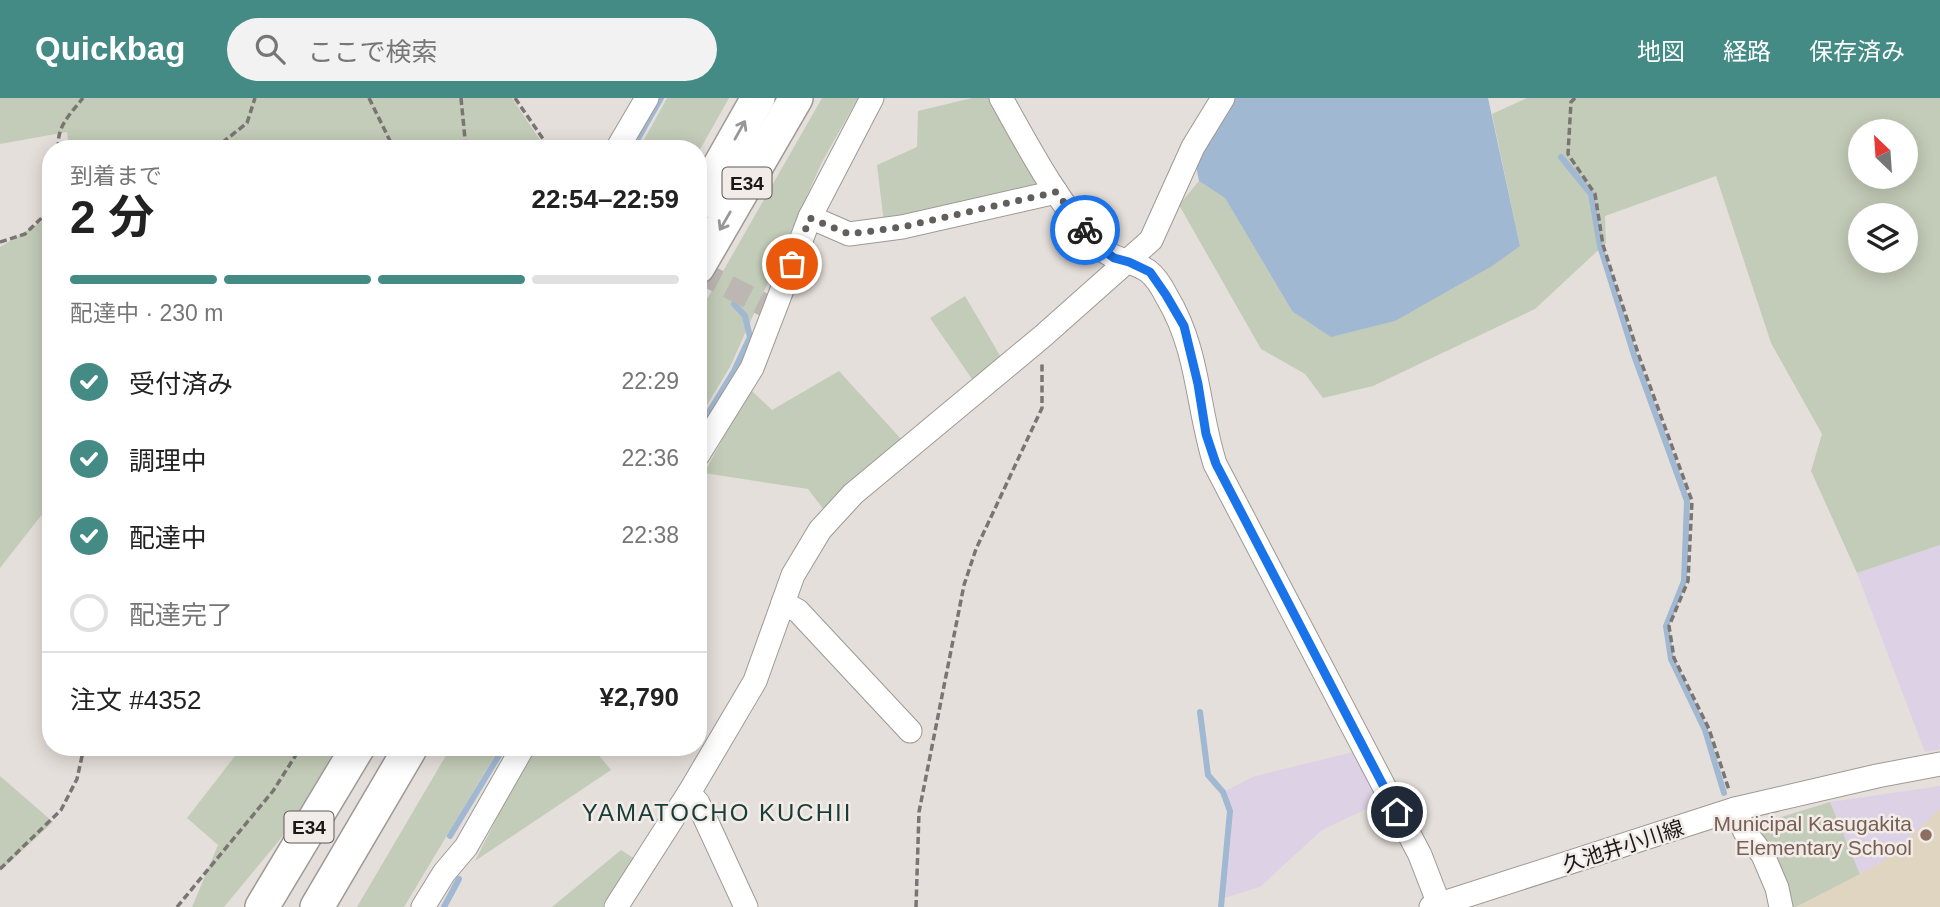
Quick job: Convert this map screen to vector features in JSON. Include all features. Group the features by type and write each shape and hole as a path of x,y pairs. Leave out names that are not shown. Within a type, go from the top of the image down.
{"highway":[{"name":"E34","path":"707,188 758,98"},
{"name":"E34","path":"707,251 796,98"},
{"name":"E34","path":"262,907 352,756"},
{"name":"E34","path":"317,907 406,756"},
{"path":"341,907 375,848 415,756"},
{"path":"242,907 333,785"}],"street":[{"path":"622,140 648,98"},
{"path":"707,440 752,368 810,218 872,98"},
{"path":"1001,98 1056,192 1098,246 1114,258 1150,272 1184,326 1198,384 1206,434 1216,464 1420,855 1436,906"},
{"path":"616,907 689,793 755,681 793,575 820,530 853,494 1043,336 1151,240 1193,147 1223,98"},
{"path":"810,218 849,234 902,227 1056,192"},
{"path":"783,603 798,611 910,732"},
{"path":"424,907 444,873 466,847 518,756"},
{"name":"久池井小川線","path":"1436,906 1735,809 1940,764"},
{"path":"689,793 698,803 746,907"},
{"path":"1735,809 1745,832 1763,855 1777,888 1781,907"}],"path":[{"path":"57,140 63,122 83,98"},
{"path":"225,140 247,123 256,98"},
{"path":"369,98 391,140"},
{"path":"461,98 465,140"},
{"path":"515,98 544,140"},
{"path":"1575,98 1571,102 1568,154 1595,194 1603,245 1639,356 1692,501 1688,580 1670,625 1674,658 1709,729 1735,809"},
{"path":"0,242 25,234 42,218"},
{"path":"916,907 919,813 964,585 976,549 1042,408 1043,336"},
{"path":"0,869 61,810 77,779 82,756"},
{"path":"177,907 272,791 295,756"}],"shaded area":[{"path":"1940,545 1940,749 1925,752 1857,573"},
{"path":"1354,752 1381,802 1322,830 1260,887 1221,899 1230,811 1223,792 1255,776"},
{"path":"1940,786 1940,809 1884,861 1860,874 1830,802"},
{"name":"Municipal Kasugakita Elementary School","path":"1940,809 1940,907 1796,907 1884,861"}],"green space":[{"path":"0,98 512,98 540,140 68,140 67,132 0,144"},
{"path":"667,98 729,98 705,140 644,140"},
{"path":"822,98 858,98 822,162 730,367 707,405 707,299"},
{"path":"972,98 992,98 1042,188 884,223 877,165 917,147 918,111"},
{"path":"1527,98 1940,98 1940,545 1857,573 1811,471 1822,434 1771,343 1716,176 1605,216 1606,243 1535,309 1373,386 1323,398 1305,374 1261,349 1179,205 1199,181 1225,198 1292,311 1520,246 1492,114"},
{"path":"42,221 42,514 0,568 0,247"},
{"path":"965,296 1002,359 972,379 930,318"},
{"path":"839,371 902,440 824,510 808,489 707,473 707,468 752,391 772,410"},
{"path":"235,756 332,756 287,831 224,907 192,907 218,845 187,818"},
{"path":"446,756 495,756 404,907 357,907"},
{"path":"528,756 599,756 611,770 475,861"},
{"path":"0,776 53,822 0,871"},
{"path":"1830,802 1860,874 1796,907 1788,907 1752,826"},
{"path":"621,850 638,861 608,907 552,907"}],"water":[{"path":"1235,98 1488,98 1520,246 1492,266 1395,321 1331,337 1292,311 1225,198 1199,181 1196,166"}],"waterway":[{"path":"637,140 661,98"},
{"path":"1561,157 1591,194 1600,246 1635,358 1687,501 1684,581 1666,626 1671,659 1705,730 1724,793"},
{"path":"707,415 734,371 750,337 745,316 734,304"},
{"path":"1200,712 1208,775 1223,792 1230,811 1221,907"},
{"path":"450,836 499,756"},
{"path":"444,907 459,879"}],"tunnel":[{"path":"707,276 774,310"}],"way so far":[{"path":"792,264 810,218 849,234 902,227 1031,200 1056,192 1085,230"}],"place":[{"name":"Municipal Kasugakita Elementary School","path":"1926,835"}],"district":[{"name":"YAMATOCHO KUCHII","path":"717,812"}],"route":[{"path":"1085,230 1098,246 1114,258 1150,272 1184,326 1198,384 1206,434 1216,464 1397,812"}]}
